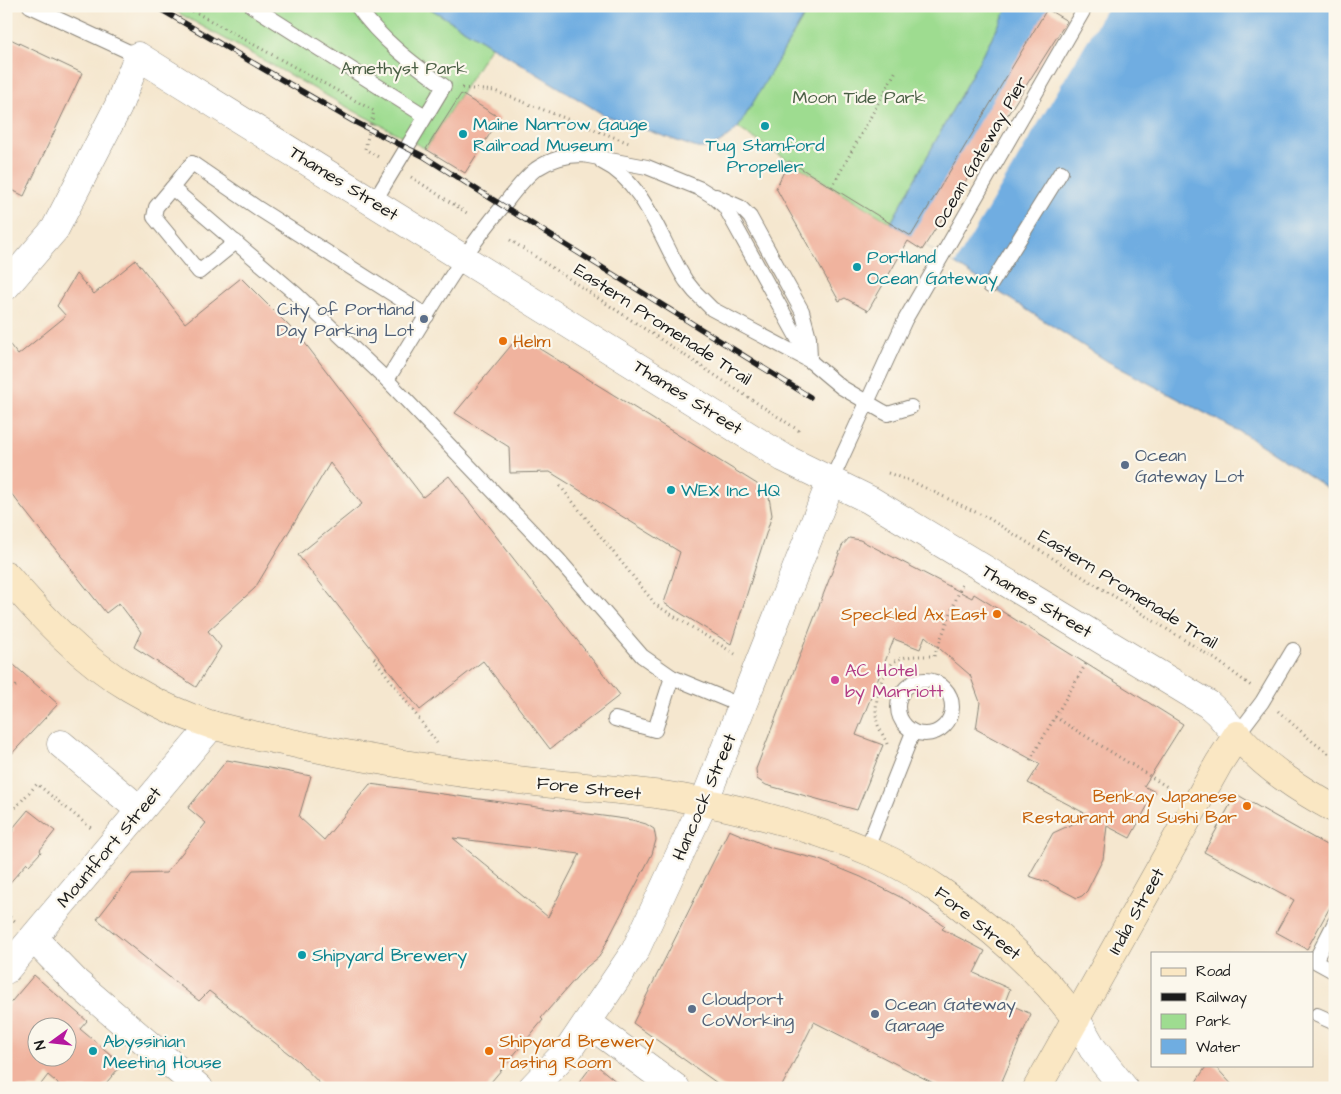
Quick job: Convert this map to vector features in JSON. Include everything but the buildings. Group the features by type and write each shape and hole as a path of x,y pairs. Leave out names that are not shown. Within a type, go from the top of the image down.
{"street":[{"name":"Thames Street","path":"138,56 784,458 885,509 1208,704 1237,735"},
{"path":"6,286 55,229 118,107 138,56"},
{"name":"Hancock Street","path":"532,1088 568,1049 588,1023 635,951 704,802 831,481"},
{"name":"Fore Street","path":"6,575 62,637 95,665 130,688 156,702 212,725 345,754 477,775 663,795 704,802 821,834 880,856 945,894 1018,954 1057,993 1124,1088"},
{"name":"Mountfort Street","path":"9,961 34,939 64,900 212,725"},
{"path":"1237,735 1281,776 1300,790 1335,809"},
{"name":"India Street","path":"1037,1088 1219,763 1237,735"},
{"path":"61,744 140,810"},
{"path":"34,939 76,982 199,1088"},
{"path":"588,1023 676,1088"}],"lane":[{"path":"30,6 138,56"},
{"path":"252,6 425,116"},
{"path":"357,6 366,20 400,53 444,86 374,202"},
{"name":"Ocean Gateway Pier","path":"831,481 905,320 1086,6"},
{"path":"387,380 486,226 531,174 562,156 583,155 646,167 708,193 724,207 810,361"},
{"path":"583,155 609,165 627,179 650,215 686,281 694,292 712,309 810,361 841,387 888,414 911,407"},
{"path":"236,242 199,272 154,217 156,207 192,163 259,209 428,316"},
{"path":"990,286 1061,172"},
{"path":"172,188 296,294 387,380 558,559 642,656 672,677 742,706"},
{"path":"1237,735 1264,698 1292,650"},
{"path":"615,719 655,730 672,677"},
{"path":"866,851 914,732"},
{"path":"1335,922 1315,961 1335,972"},
{"path":"1317,1015 1335,1023"}],"path":[{"path":"184,6 374,110 365,149 467,213"},
{"path":"832,187 897,69"},
{"path":"444,86 495,91 637,146"},
{"name":"Eastern Promenade Trail","path":"510,240 801,432"},
{"name":"Eastern Promenade Trail","path":"888,473 913,482 988,518 1214,659 1244,680 1318,746 1335,758"},
{"path":"560,486 656,605 735,654"},
{"path":"884,752 887,743 877,723 876,700 884,675 896,659 913,655 934,656 962,583"},
{"path":"374,658 439,745"},
{"path":"1030,760 1089,659"},
{"path":"6,690 16,686"},
{"path":"1055,717 1169,788"},
{"path":"6,810 15,808 37,784 92,830"}],"green space":[{"name":"Amethyst Park","path":"166,6 426,6 491,46 426,149"},
{"name":"Moon Tide Park","path":"810,6 1009,6 891,223 738,128"}],"water":[{"path":"426,6 810,6 738,128 719,143 709,147 697,148 604,115"},
{"path":"1009,6 1335,6 1335,493 1246,435 1107,361 891,223"}],"pier":[{"path":"1049,6 1108,6 955,264 911,236"}],"railway":[{"path":"155,6 353,121 423,156 810,397"}],"place":[{"name":"Tug Stamford Propeller","path":"765,126"},
{"name":"Maine Narrow Gauge Railroad Museum","path":"463,134"},
{"name":"Portland Ocean Gateway","path":"857,267"},
{"name":"City of Portland Day Parking Lot","path":"424,319"},
{"name":"Helm","path":"503,341"},
{"name":"Ocean Gateway Lot","path":"1125,465"},
{"name":"WEX Inc HQ","path":"671,490"},
{"name":"Speckled Ax East","path":"997,614"},
{"name":"AC Hotel by Marriott","path":"835,680"},
{"name":"Benkay Japanese Restaurant and Sushi Bar","path":"1247,806"},
{"name":"Shipyard Brewery","path":"302,955"},
{"name":"Cloudport CoWorking","path":"692,1009"},
{"name":"Ocean Gateway Garage","path":"875,1014"},
{"name":"Abyssinian Meeting House","path":"93,1051"},
{"name":"Shipyard Brewery Tasting Room","path":"489,1051"}]}
